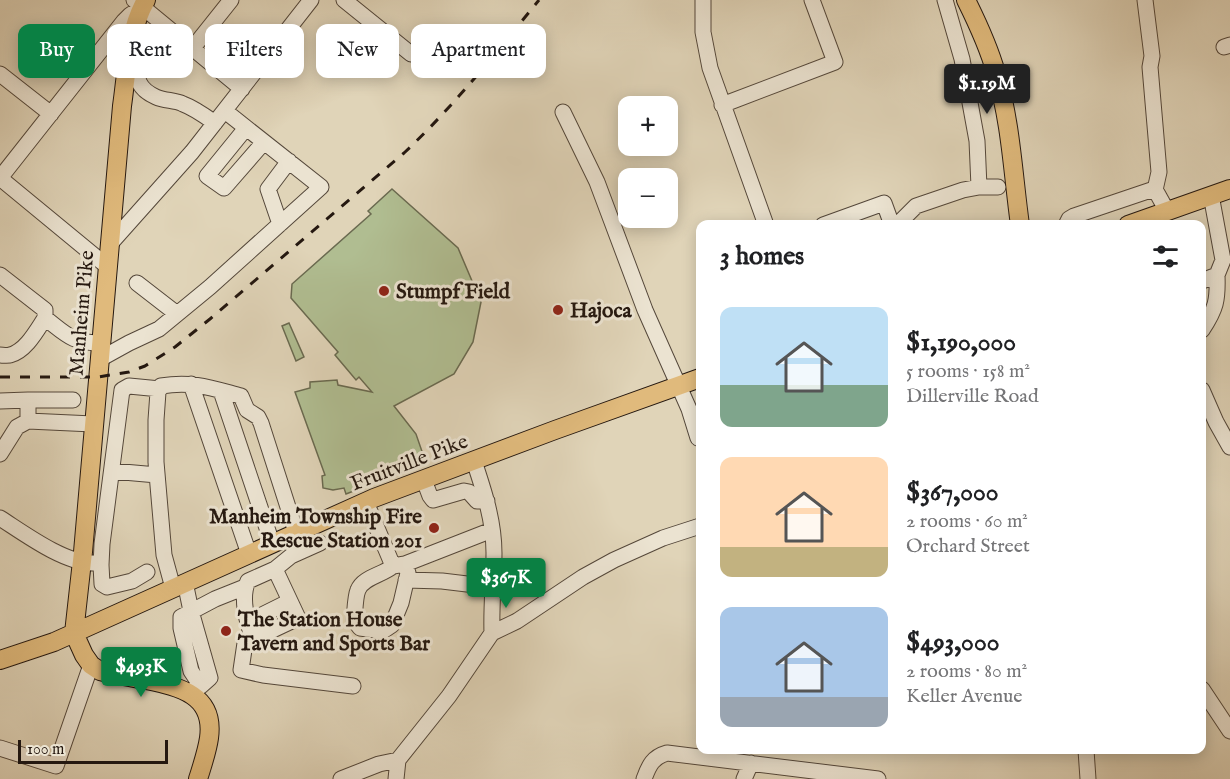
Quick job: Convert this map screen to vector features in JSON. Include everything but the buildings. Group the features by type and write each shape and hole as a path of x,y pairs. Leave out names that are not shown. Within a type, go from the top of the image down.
{"main road":[{"path":"966,0 987,44 997,74 1007,127 1019,220"},
{"name":"Manheim Pike","path":"74,633 125,86 132,36 141,2"},
{"path":"1142,220 1230,189"},
{"name":"Fruitville Pike","path":"0,660 38,649 366,502 696,379"},
{"path":"74,633 91,665 100,671 195,689 209,719 209,739 198,779"}],"street":[{"path":"193,48 231,0"},
{"path":"110,244 192,152 311,0"},
{"path":"344,0 411,54"},
{"path":"703,0 703,32 710,68 764,220"},
{"path":"722,105 835,62 812,0"},
{"path":"945,0 962,58 976,141 979,187"},
{"path":"1146,0 1159,172 1155,190 1167,211"},
{"path":"108,267 0,178 141,2 162,24"},
{"path":"193,50 242,89"},
{"path":"0,74 51,114"},
{"path":"45,318 72,339 100,351 129,343 159,328 177,314 321,187 246,128 183,104 156,97 144,89 138,78"},
{"path":"563,112 597,182 645,310 689,409 696,432"},
{"path":"246,128 207,176 224,188 264,142"},
{"path":"280,224 268,189 289,161"},
{"path":"902,220 916,206 963,190 998,187"},
{"path":"1070,220 1074,216 1155,190"},
{"path":"1206,324 1218,298 1217,275 1223,260 1211,195"},
{"path":"837,220 884,203 890,220"},
{"path":"0,274 45,310 45,318 26,344 10,355 0,354"},
{"path":"1206,279 1217,275"},
{"path":"137,283 177,314"},
{"path":"147,572 132,580 107,587 102,584 101,563 105,519 122,390 129,386 160,388 174,384 191,384 241,396 247,410 258,417 283,491 284,538"},
{"path":"191,384 245,556 245,600 252,639"},
{"path":"160,388 156,420 157,475 164,555 191,611 210,678 195,689"},
{"path":"221,391 260,508 284,538 291,556"},
{"path":"1206,399 1230,447"},
{"path":"28,400 28,421"},
{"path":"0,401 73,400"},
{"path":"96,402 120,405"},
{"path":"0,454 17,427 28,421 93,424"},
{"path":"91,456 112,465 157,475"},
{"path":"474,461 487,501 492,530 494,553 492,633"},
{"path":"424,480 429,496 433,500 464,490 477,501 487,501"},
{"path":"366,502 399,565 408,573 401,603 392,625 383,631 360,628 354,620 357,590 364,582 399,565 492,530"},
{"path":"86,517 105,519"},
{"path":"0,518 49,548 82,563 101,563"},
{"path":"396,779 398,760 449,696 492,633 517,621 583,577 614,560 663,538 696,527"},
{"path":"191,611 276,568 291,556 320,543"},
{"path":"276,568 298,618 245,643 241,670 263,675 353,686"},
{"path":"406,580 442,581 492,587"},
{"path":"248,622 290,601"},
{"path":"0,748 54,772 91,665"},
{"path":"1206,695 1230,731"},
{"path":"644,779 649,764 668,753 751,763 808,775 878,779"},
{"path":"1086,754 1088,779"},
{"path":"341,779 380,764 398,760"},
{"path":"744,779 751,763"}],"green space":[{"name":"Stumpf Field","path":"392,189 458,248 481,302 473,342 454,374 394,406 416,434 426,463 346,494 344,488 333,490 323,488 322,476 325,475 295,392 310,388 310,382 337,380 338,385 372,392 359,377 356,380 335,355 338,352 291,298 292,284 371,214 368,211"},
{"path":"289,323 304,357 296,361 282,326"}],"railway":[{"path":"0,377 98,377 129,372 145,366 175,347 404,153 457,98 539,0"}],"place":[{"name":"Stumpf Field","path":"384,291"},
{"name":"Hajoca","path":"558,310"},
{"name":"Manheim Township Fire Rescue Station 201","path":"434,528"},
{"name":"The Station House Tavern and Sports Bar","path":"226,631"}]}
